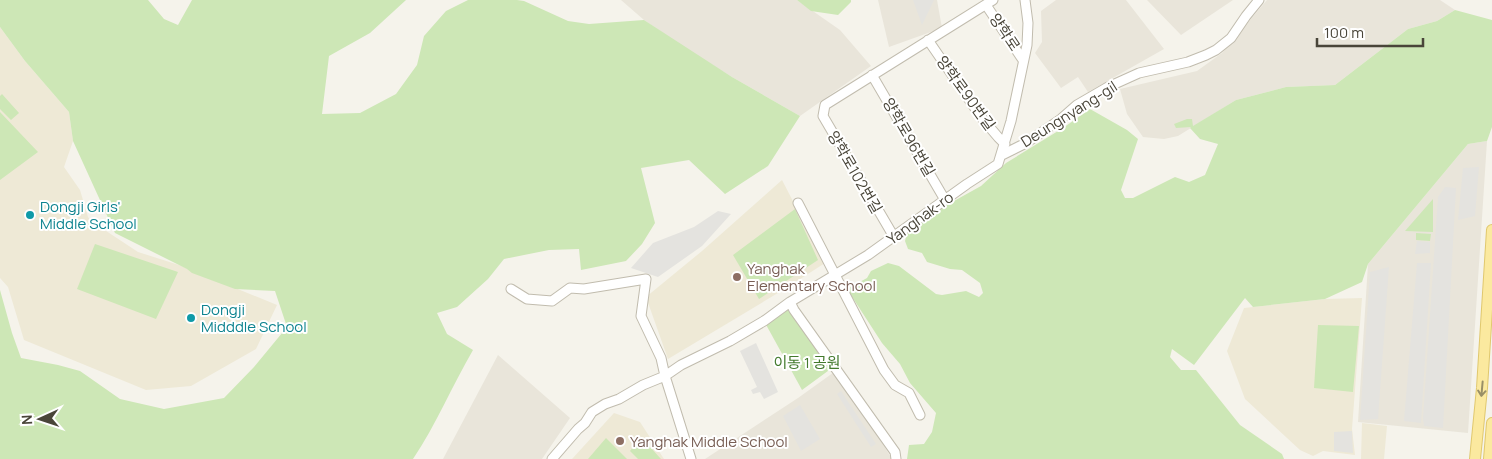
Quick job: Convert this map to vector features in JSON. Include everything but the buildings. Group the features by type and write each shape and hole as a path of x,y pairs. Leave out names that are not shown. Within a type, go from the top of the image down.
{"main road":[{"path":"1475,459 1482,388 1492,230"},
{"path":"1478,426 1486,423 1492,424 1489,459"}],"street":[{"name":"Yanghak-ro","path":"552,459 585,423 592,412 730,341 894,237 998,164 1005,144 1027,44 1026,0"},
{"name":"Deungnyang-gil","path":"1002,155 1026,143 1077,106 1108,87 1139,73 1188,62 1216,50 1230,38 1259,0"},
{"name":"양학로","path":"989,2 1023,60"},
{"path":"872,75 989,2"},
{"name":"양학로90번길","path":"928,40 981,117 1005,144"},
{"name":"양학로102번길","path":"872,75 825,105 823,116 894,237"},
{"name":"양학로96번길","path":"872,75 946,200"},
{"path":"798,203 884,370 895,385 909,393 920,414"},
{"path":"511,289 527,299 552,300 570,288 584,289 646,279 641,316 661,358 691,459"},
{"path":"790,302 895,452 896,459"}],"shaded area":[{"path":"621,0 797,0 840,30 871,66 800,116 688,50 644,20"},
{"path":"878,0 937,0 942,28 889,47"},
{"path":"913,0 934,0 922,25"},
{"path":"1056,0 1126,0 1164,49 1088,92 1078,77 1061,88 1035,53 1042,42 1041,11"},
{"path":"1147,0 1233,0 1181,35"},
{"path":"1267,0 1440,0 1455,10 1437,21 1408,29 1335,85 1286,87 1236,100 1178,136 1164,139 1143,137 1127,114 1120,89 1197,71 1222,53"},
{"path":"0,27 25,61 69,112 73,141 64,167 80,190 91,221 138,252 179,265 277,305 256,349 191,386 146,390 24,340 8,287 0,278"},
{"path":"1487,141 1468,433 1358,422 1368,264 1468,144"},
{"path":"1479,167 1475,216 1458,220 1463,168"},
{"name":"Yanghak Elementary School","path":"782,180 825,263 668,359 646,297 702,251"},
{"path":"1445,187 1456,188 1443,428 1424,426 1423,418 1438,197"},
{"path":"718,211 731,214 702,246 658,277 631,268 653,243 694,227"},
{"path":"1417,241 1430,242 1430,253 1415,254"},
{"path":"1417,263 1431,263 1421,423 1404,421"},
{"path":"1389,267 1378,419 1360,420 1370,272"},
{"path":"1362,298 1352,429 1355,455 1323,451 1313,456 1300,450 1245,399 1227,351 1244,308 1325,299"},
{"path":"756,343 778,392 764,399 760,392 753,394 751,390 757,387 740,351"},
{"path":"498,355 570,418 542,459 443,459"},
{"path":"837,370 892,459 705,459 798,398"},
{"path":"841,391 876,444 871,447 837,394"},
{"path":"800,405 820,439 801,451 783,416"},
{"name":"Yanghak Middle School","path":"614,413 640,422 664,459 572,459"},
{"path":"1362,423 1387,426 1384,459 1361,459"},
{"path":"1352,431 1353,453 1334,451 1334,432"}],"green space":[{"path":"0,0 148,0 164,19 178,25 192,0 406,0 370,33 329,56 322,114 360,113 396,94 417,65 424,36 446,11 468,0 524,1 568,21 589,24 644,20 732,77 800,116 768,166 725,194 689,160 641,168 655,223 642,244 626,261 581,270 579,249 549,250 504,259 488,279 457,307 437,313 447,334 473,350 413,459 0,459 0,290 21,358 80,371 120,399 164,409 224,398 254,367 287,327 275,291 235,289 192,273 115,233 73,141 69,112 25,61 0,27"},
{"path":"797,0 851,0 851,2 838,15 811,11"},
{"path":"1455,10 1492,20 1492,127 1487,141 1468,144 1368,264 1362,282 1325,299 1253,307 1245,298 1194,365 1172,349 1170,357 1181,370 1196,370 1240,425 1282,454 1284,459 907,459 909,445 924,444 932,432 936,413 910,383 900,364 882,343 847,289 867,278 871,271 888,263 899,266 936,294 942,295 966,291 979,297 983,293 980,283 962,270 950,269 927,262 922,253 908,249 905,241 907,233 945,206 981,186 1006,163 1090,109 1127,130 1138,139 1121,190 1125,198 1133,198 1175,177 1189,182 1205,175 1218,144 1200,139 1191,127 1176,128 1174,124 1192,119 1193,126 1236,100 1286,87 1335,85 1408,29 1437,21"},
{"path":"2,94 19,113 11,120 0,109 0,96"},
{"path":"0,112 38,152 0,180"},
{"path":"1433,199 1433,232 1405,231"},
{"path":"795,209 818,260 759,299 733,255"},
{"path":"1416,233 1431,234 1430,241 1416,240"},
{"path":"95,244 178,272 156,319 77,289"},
{"name":"이동 1 공원","path":"790,302 832,368 802,390 764,321"},
{"path":"1318,325 1359,326 1353,392 1314,388"},
{"path":"641,437 661,459 638,459 630,451"},
{"path":"606,438 627,459 588,459"}],"place":[{"name":"Dongji Girls' Middle School","path":"30,215"},
{"name":"Yanghak Elementary School","path":"737,277"},
{"name":"Dongji Midddle School","path":"191,318"},
{"name":"Yanghak Middle School","path":"620,441"}]}
